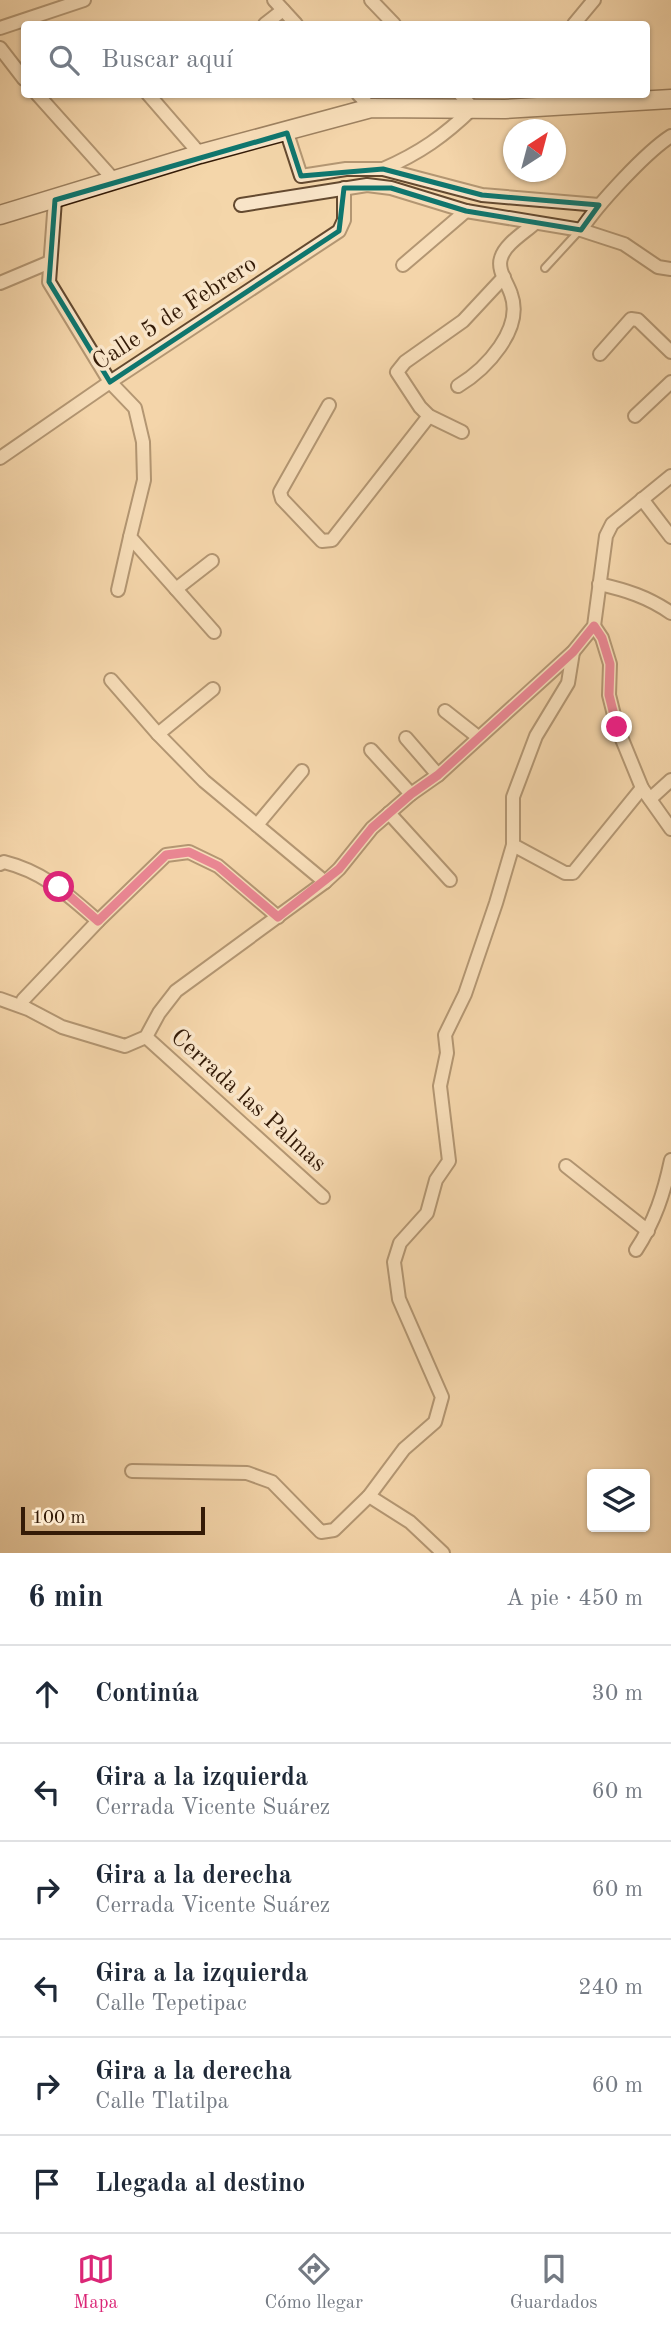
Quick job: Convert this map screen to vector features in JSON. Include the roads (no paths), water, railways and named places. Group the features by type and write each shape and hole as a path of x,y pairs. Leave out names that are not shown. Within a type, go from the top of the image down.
{"main road":[{"path":"0,215 200,155 286,133 364,101 466,101 505,109 671,100"}],"street":[{"path":"21,21 85,0"},
{"path":"274,0 293,21"},
{"path":"371,0 391,21"},
{"path":"576,21 594,0"},
{"path":"269,21 283,10"},
{"path":"0,28 21,21"},
{"path":"0,48 21,75"},
{"path":"41,98 114,180"},
{"path":"151,98 200,155"},
{"path":"505,109 514,98"},
{"path":"383,169 413,156 448,133 466,101"},
{"path":"286,133 301,176 331,171 383,169 482,195 600,205"},
{"path":"581,230 600,205 670,139"},
{"path":"241,205 367,185 391,188 466,211 581,230 624,244 659,267 671,269"},
{"name":"Calle 5 de Febrero","path":"0,458 339,231 344,220 344,188"},
{"path":"55,200 49,282 110,382 135,408 143,442 144,480 118,590"},
{"path":"403,265 466,211"},
{"path":"458,386 476,375 492,358 508,331 515,310 499,262 503,251 535,223"},
{"path":"0,282 50,262"},
{"path":"462,432 429,416 397,372 405,362 463,321 504,277"},
{"path":"600,354 631,319 638,320 671,352"},
{"path":"635,416 671,382"},
{"path":"329,405 280,492 282,499 323,541 332,540 429,416"},
{"path":"0,999 28,1009 62,1027 113,1043 125,1046 146,1037 159,1013 176,991 325,882 372,828 438,775 573,652 594,626 606,536 612,524 671,476"},
{"path":"642,499 671,537"},
{"path":"130,537 214,632"},
{"path":"176,589 212,561"},
{"path":"599,584 648,598 671,613"},
{"path":"594,626 602,638 610,664 609,695 617,727 642,788 671,829"},
{"path":"132,1471 247,1473 272,1482 321,1532 334,1530 369,1496 404,1449 435,1422 442,1397 399,1299 394,1262 400,1243 428,1213 436,1180 449,1161 440,1086 447,1053 445,1035 466,994 513,845 513,797 536,736 568,683 573,652"},
{"path":"111,680 204,781 325,882"},
{"path":"158,734 213,689"},
{"path":"445,711 478,737"},
{"path":"406,738 438,775"},
{"path":"370,750 411,794"},
{"path":"257,825 302,771"},
{"path":"650,799 671,780"},
{"path":"513,845 565,873 573,873 642,788"},
{"path":"389,813 450,880"},
{"path":"23,1000 166,855 189,852 218,866 278,917"},
{"path":"0,864 4,862 28,868 59,887 98,921"},
{"name":"Cerrada las Palmas","path":"146,1037 323,1197"},
{"path":"636,1250 659,1208 671,1160"},
{"path":"566,1166 648,1231"},
{"path":"369,1496 410,1522 443,1553"}],"lane":[{"path":"545,268 581,230"}]}
